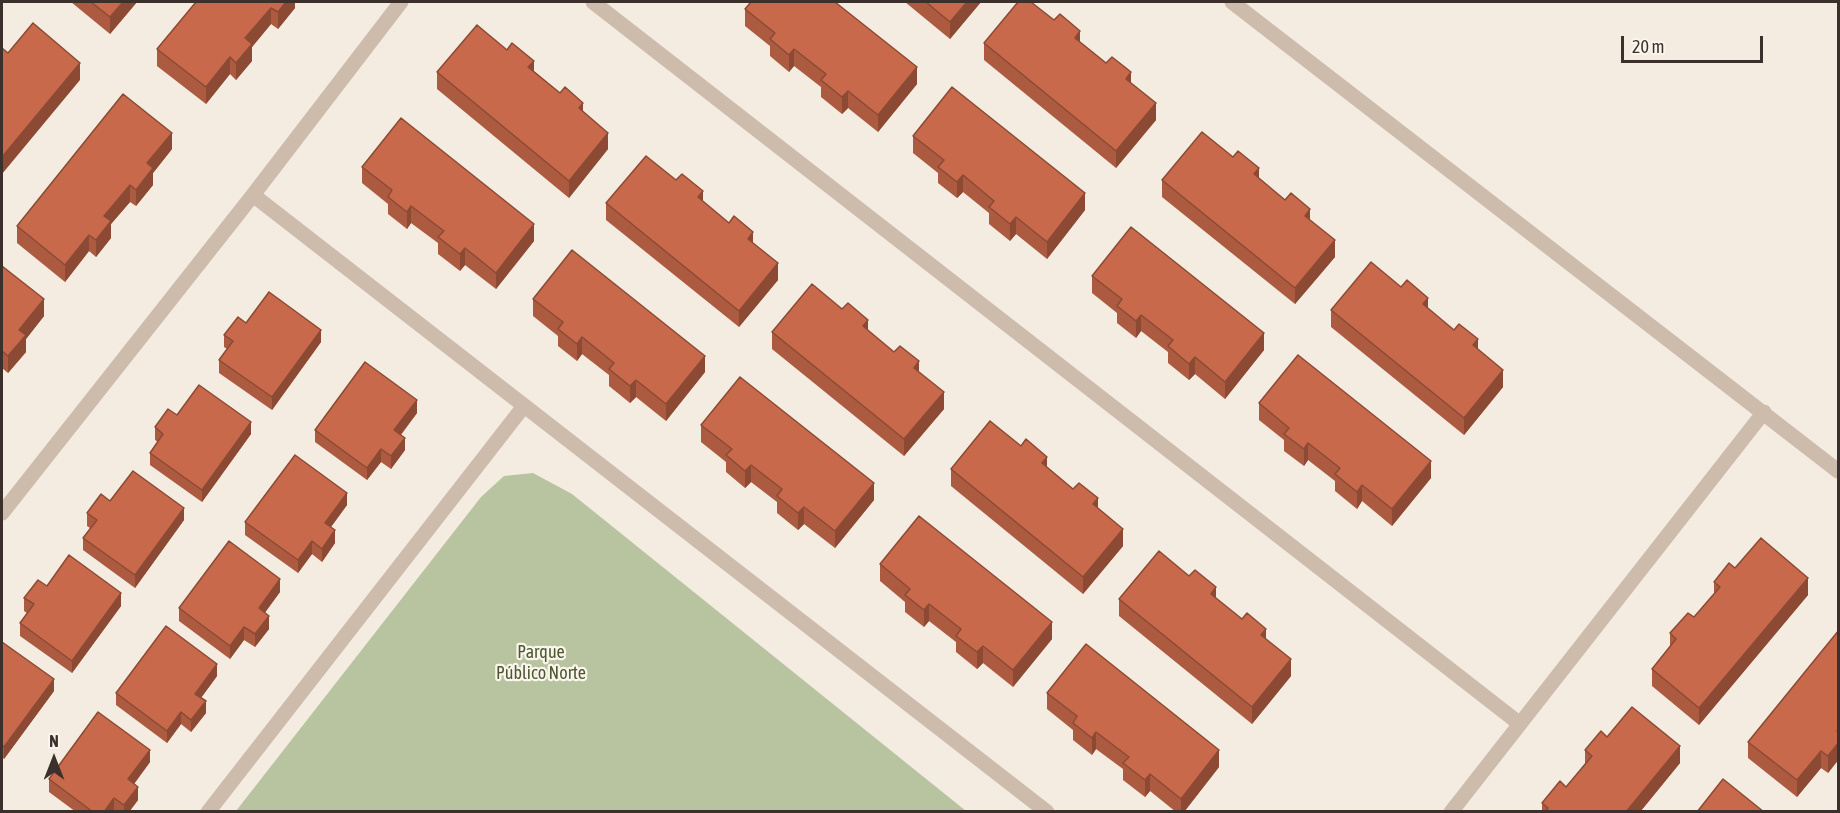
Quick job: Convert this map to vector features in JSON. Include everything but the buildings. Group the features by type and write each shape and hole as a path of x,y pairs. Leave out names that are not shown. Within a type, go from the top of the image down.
{"street":[{"path":"2,513 253,195 401,2"},
{"path":"592,2 1520,724"},
{"path":"1232,2 1839,471"},
{"path":"253,195 1047,812"},
{"path":"208,812 524,406"},
{"path":"1451,812 1764,412"}],"green space":[{"name":"Parque Público Norte","path":"533,473 572,494 966,811 236,811 481,497 504,476"}]}
